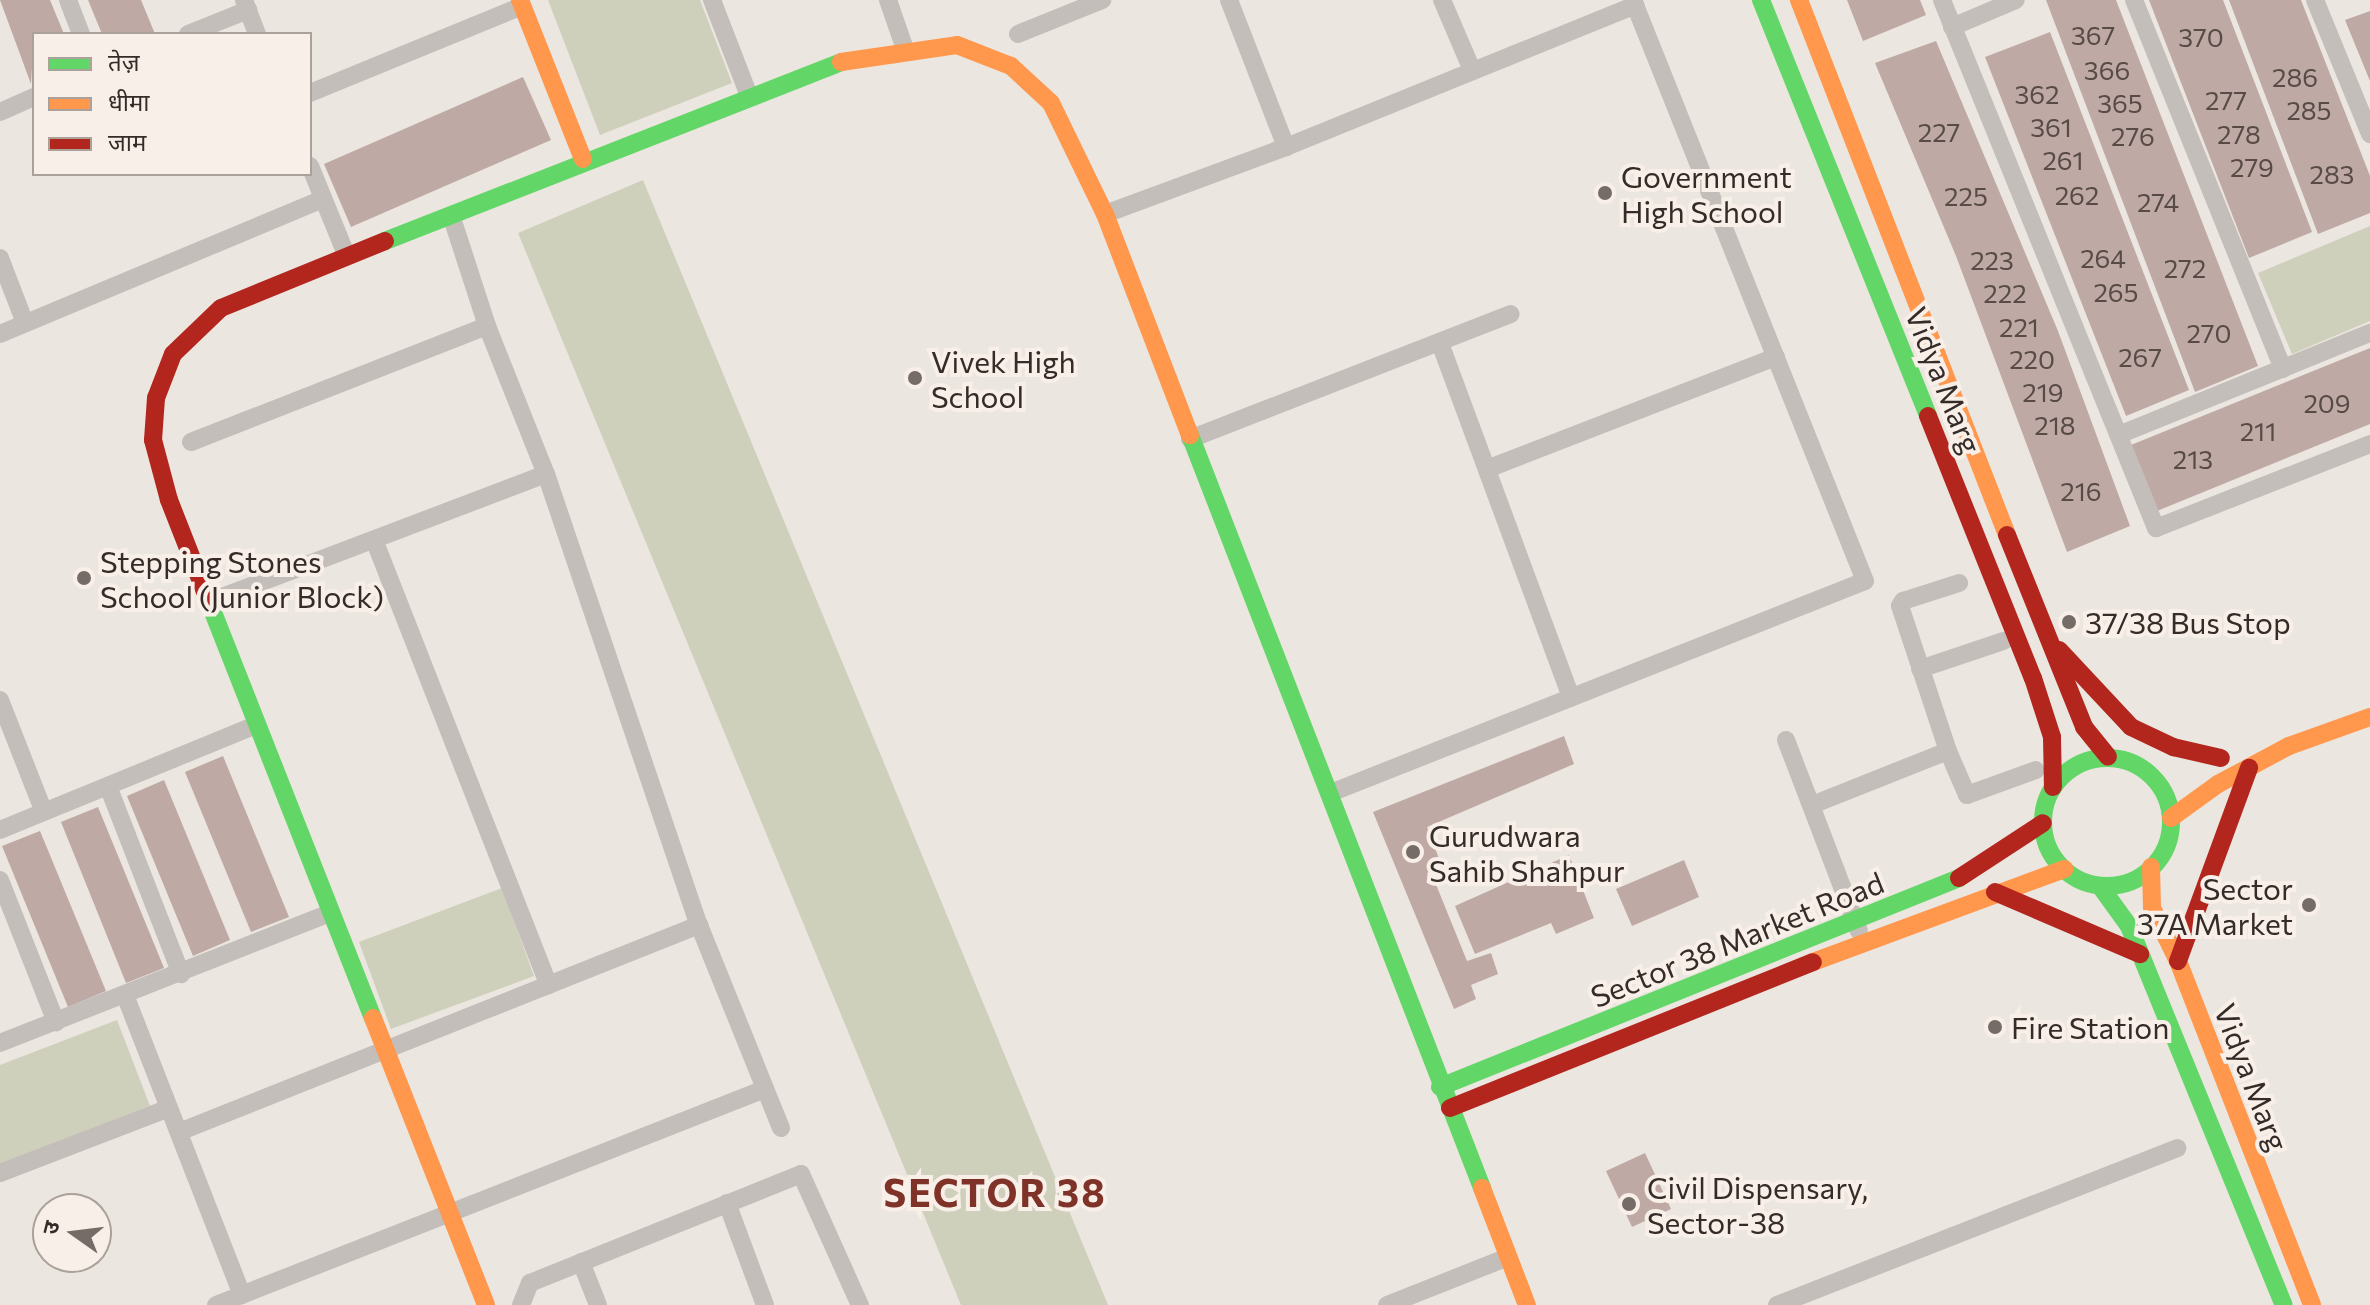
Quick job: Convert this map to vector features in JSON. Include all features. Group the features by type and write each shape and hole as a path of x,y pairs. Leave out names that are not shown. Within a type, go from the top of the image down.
{"street":[{"path":"68,0 80,32"},
{"path":"712,0 749,96"},
{"path":"888,0 905,49"},
{"path":"1018,34 1102,0"},
{"path":"1229,0 1286,147"},
{"path":"1442,0 1472,70"},
{"name":"Vidya Marg","path":"1761,0 2033,678 2052,737 2053,787 2043,823"},
{"name":"Vidya Marg","path":"1799,0 2044,632 2084,727 2108,757"},
{"path":"1942,0 2121,434 2156,528 2370,444"},
{"path":"1952,27 2016,0"},
{"path":"2134,0 2283,369"},
{"path":"2315,0 2370,134"},
{"path":"312,92 521,3 583,159"},
{"path":"1105,214 1286,147 1634,3 1865,581 1333,792"},
{"path":"192,32 246,5 256,32"},
{"path":"486,1305 383,1050 169,500 153,440 156,398 173,354 221,308 346,254 452,218 583,159 838,62 905,49 957,45 1011,66 1051,103 1105,214 1190,439 1333,792 1440,1087 1527,1305"},
{"path":"0,112 32,98"},
{"path":"312,171 346,254"},
{"path":"0,334 323,199"},
{"path":"452,218 487,326 546,474 699,925 781,1128"},
{"path":"0,258 25,323"},
{"path":"1190,439 1511,314"},
{"path":"191,442 487,326"},
{"path":"2121,434 2370,333"},
{"path":"1440,343 1571,698"},
{"path":"1487,469 1776,357"},
{"path":"209,602 375,542 546,474"},
{"path":"375,542 549,985"},
{"path":"1959,583 1903,601 1900,606 1948,751 1967,795 2036,770"},
{"path":"2044,632 2131,727 2173,747 2221,758"},
{"path":"1920,669 2003,641"},
{"path":"2,711 44,812"},
{"path":"2053,787 2081,763 2108,757 2141,766 2153,776 2171,818 2289,746 2370,717"},
{"path":"0,830 256,725"},
{"path":"1786,740 1859,932"},
{"path":"2153,776 2221,758 2289,746"},
{"path":"1812,805 1948,751"},
{"path":"2178,961 2249,768"},
{"path":"108,786 181,974"},
{"name":"Vidya Marg","path":"2171,818 2167,844 2151,867 2152,908 2178,961 2312,1305"},
{"path":"2043,823 2049,848 2064,869"},
{"name":"Sector 38 Market Road","path":"1450,1108 1859,932 1982,867 2043,823"},
{"path":"2100,886 2134,880 2151,867"},
{"name":"Vidya Marg","path":"2064,869 2100,886 2118,904 2284,1305"},
{"name":"Sector 38 Market Road","path":"1440,1087 1859,932 2064,869"},
{"path":"0,880 56,1022"},
{"path":"1995,892 2140,954"},
{"path":"0,1043 330,913"},
{"path":"179,1132 699,925"},
{"path":"125,995 242,1295"},
{"path":"216,1305 765,1089"},
{"path":"0,1173 169,1108"},
{"path":"1777,1305 1798,1301 2177,1148"},
{"path":"521,1305 530,1283 801,1174 860,1305"},
{"path":"727,1203 765,1305"},
{"path":"1387,1305 1508,1257"},
{"path":"581,1262 598,1305"}],"green space":[{"path":"548,0 700,0 732,83 600,135"},
{"path":"643,180 1108,1305 961,1305 518,233"},
{"path":"2370,226 2370,321 2292,354 2258,273"},
{"path":"502,888 534,976 391,1029 359,942"},
{"path":"117,1020 150,1106 0,1164 0,1065"}],"building":[{"path":"0,0 50,0 63,32 32,32 31,84"},
{"path":"88,0 141,0 154,32 101,32"},
{"path":"1847,0 1920,0 1926,15 1863,41"},
{"path":"2046,0 2116,0 2258,366 2195,392"},
{"path":"2149,0 2223,0 2312,232 2249,258"},
{"path":"2229,0 2301,0 2370,176 2370,213 2318,234"},
{"path":"2370,11 2370,81 2345,20"},
{"path":"2050,32 2189,390 2126,416 1985,57"},
{"path":"1936,41 2058,331 2130,526 2067,552 1956,256 1875,63"},
{"path":"523,77 551,140 351,227 324,164"},
{"path":"2370,348 2370,424 2157,511 2131,445"},
{"name":"Gurudwara Sahib Shahpur","path":"1564,736 1574,764 1427,827 1446,877 1435,882 1467,961 1491,953 1498,974 1471,985 1476,999 1454,1009 1373,812"},
{"path":"223,756 289,917 251,932 185,772"},
{"path":"164,780 230,940 193,956 127,796"},
{"path":"98,807 164,968 126,983 61,822"},
{"path":"40,831 106,991 68,1007 2,846"},
{"path":"1569,855 1594,918 1556,934 1551,923 1475,954 1455,906"},
{"path":"1684,860 1699,897 1632,926 1616,889"},
{"path":"1645,1153 1671,1209 1632,1227 1606,1171"}],"traffic: fast":[{"path":"1761,0 1928,416"},
{"path":"385,241 841,62"},
{"path":"1190,435 1482,1188"},
{"path":"209,602 373,1018"},
{"path":"2107,758 2131,763 2152,777 2166,798 2171,822 2166,846 2152,867 2131,881 2107,886 2083,881 2062,867 2048,846 2043,822 2048,798 2062,777 2083,763 2107,758"},
{"path":"1440,1087 1959,878"},
{"path":"2100,886 2129,926 2284,1305"}],"traffic: slow":[{"path":"520,0 583,159"},
{"path":"1799,0 2007,535"},
{"path":"841,62 957,45 1011,66 1051,103 1105,214 1190,435"},
{"path":"2171,818 2218,784 2289,746 2370,717"},
{"path":"2151,867 2152,908 2178,961 2312,1305"},
{"path":"1813,962 2064,869"},
{"path":"373,1018 486,1305"},
{"path":"1482,1188 1527,1305"}],"traffic: jam":[{"path":"209,602 169,500 153,440 156,398 173,354 221,308 385,241"},
{"path":"1928,416 2033,678 2052,737 2053,787"},
{"path":"2007,535 2084,727 2108,757"},
{"path":"2059,650 2131,727 2173,747 2221,758"},
{"path":"2178,961 2249,768"},
{"path":"1959,878 2043,823"},
{"path":"1995,892 2140,954"},
{"path":"1450,1108 1813,962"}],"place":[{"name":"Government High School","path":"1605,193"},
{"name":"Vivek High School","path":"915,378"},
{"name":"Stepping Stones School (Junior Block)","path":"84,578"},
{"name":"37/38 Bus Stop","path":"2069,622"},
{"name":"Gurudwara Sahib Shahpur","path":"1413,852"},
{"name":"Sector 37A Market","path":"2309,905"},
{"name":"Fire Station","path":"1995,1027"},
{"name":"Civil Dispensary, Sector-38","path":"1629,1204"}],"district":[{"name":"SECTOR 38","path":"995,1192"}]}
